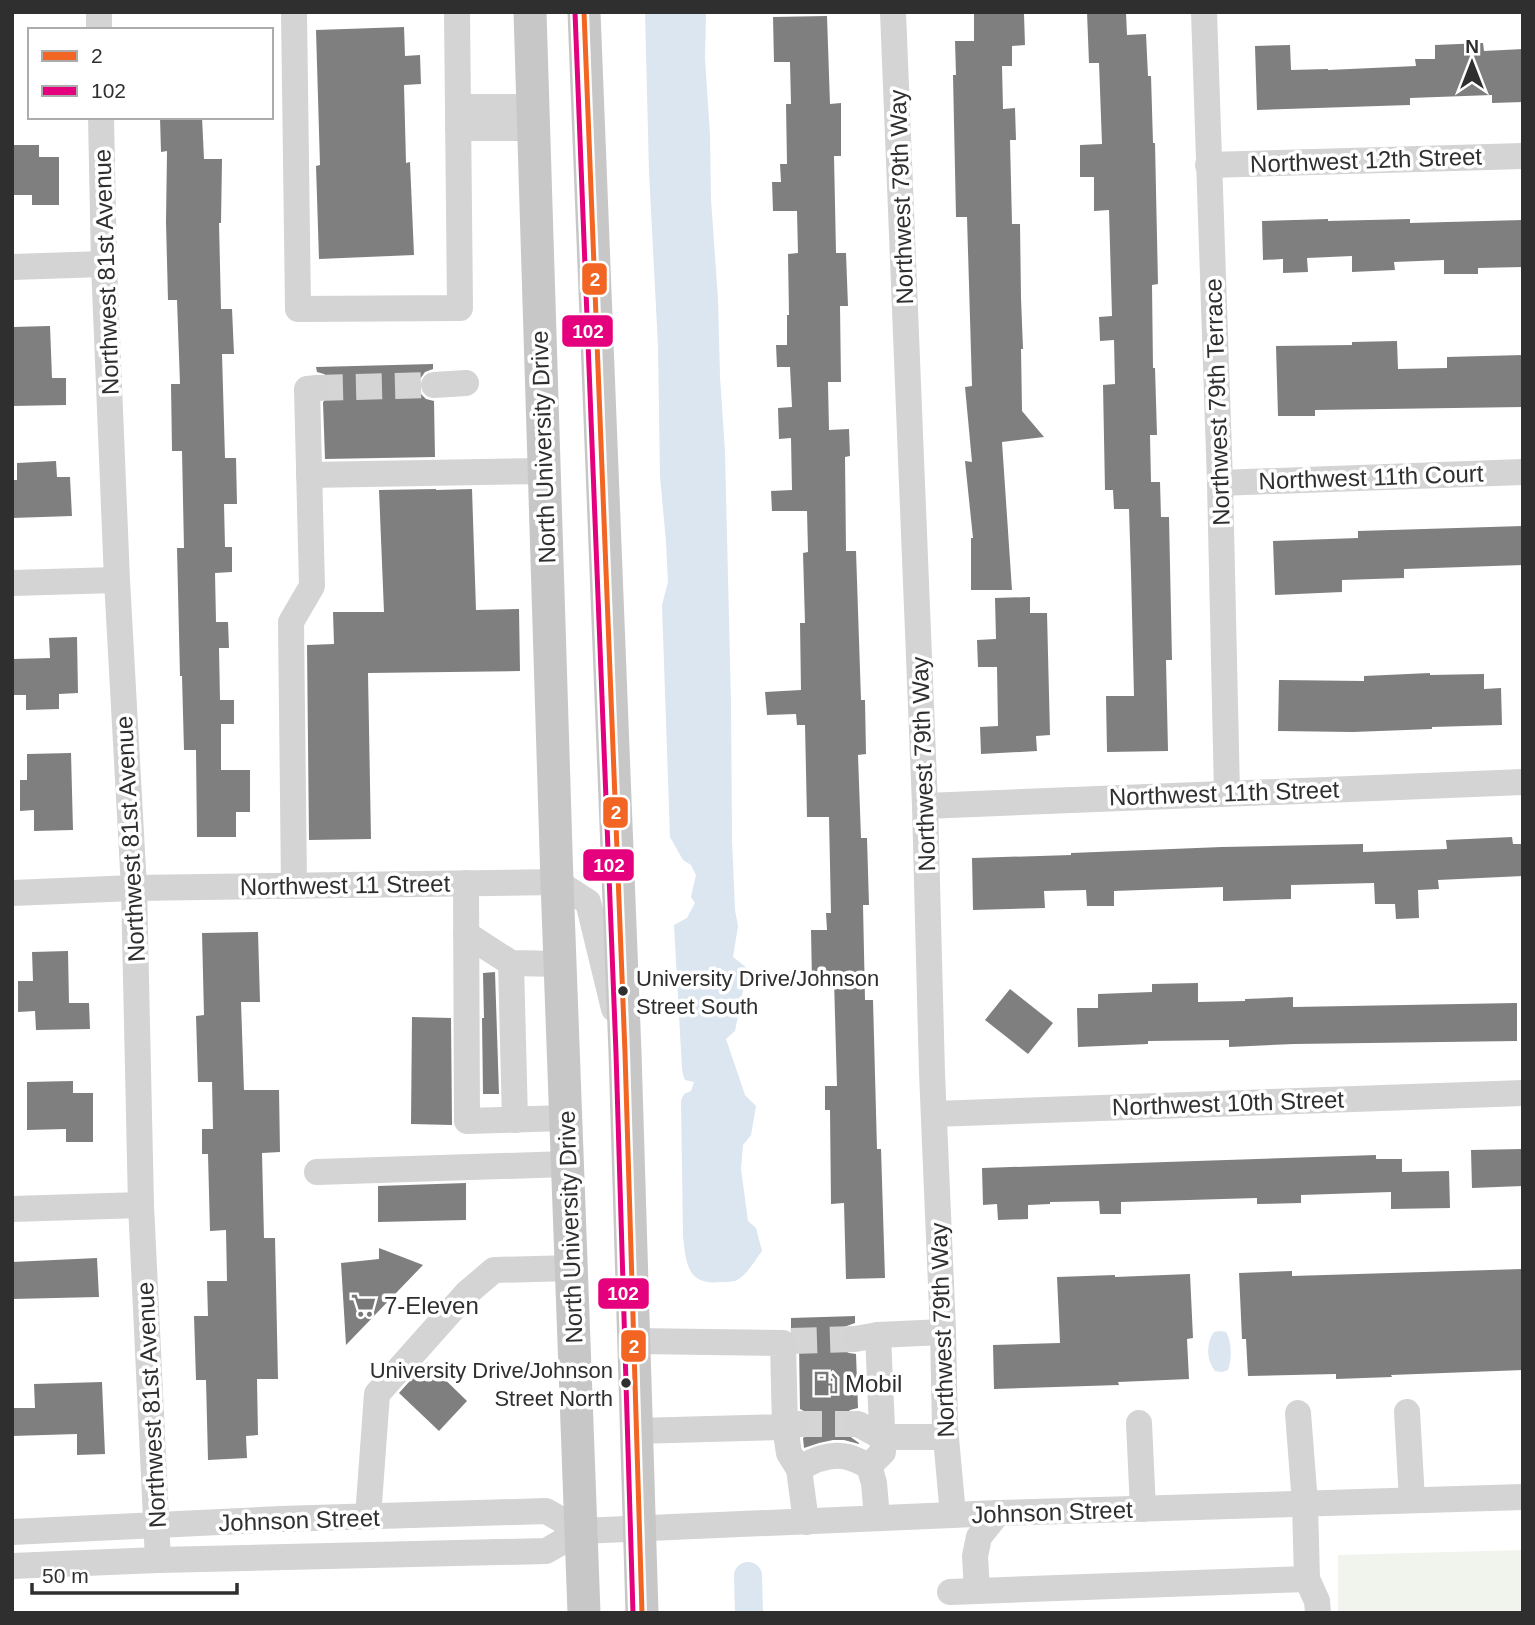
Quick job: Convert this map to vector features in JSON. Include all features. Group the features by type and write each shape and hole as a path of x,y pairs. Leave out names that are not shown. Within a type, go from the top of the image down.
{"main road":[{"name":"North University Drive","path":"530,12 557,882 584,1613"},
{"path":"584,12 625,1053 642,1613"}],"street":[{"path":"293,12 298,309 460,308 457,12"},
{"name":"Northwest 79th Way","path":"893,12 925,806 945,1437 953,1515"},
{"name":"Northwest 79th Terrace","path":"1204,12 1220,483 1227,793"},
{"path":"458,118 533,117"},
{"name":"Northwest 81st Avenue","path":"101,119 117,580 134,888 141,1205 158,1560"},
{"name":"Northwest 12th Street","path":"1208,165 1523,156"},
{"path":"12,267 104,264"},
{"path":"434,385 466,383"},
{"path":"294,886 291,622 312,586 307,389 317,388"},
{"path":"309,475 544,471"},
{"name":"Northwest 11th Court","path":"1220,483 1523,472"},
{"path":"12,583 117,580"},
{"name":"Northwest 11th Street","path":"925,806 1523,782"},
{"path":"557,882 588,902 625,1053"},
{"name":"Northwest 11 Street","path":"134,888 557,882"},
{"path":"466,883 467,1121 566,1118"},
{"path":"12,892 134,888"},
{"path":"466,934 511,963 560,964"},
{"path":"511,963 515,1120"},
{"name":"Northwest 10th Street","path":"934,1114 1523,1093"},
{"path":"317,1172 567,1164"},
{"path":"12,1209 141,1205"},
{"path":"368,1517 377,1394 467,1293 494,1270 571,1268"},
{"path":"869,1466 883,1452 866,1337 943,1332"},
{"path":"634,1341 787,1342 789,1453 799,1469 806,1521"},
{"path":"1407,1412 1412,1500"},
{"path":"1298,1413 1306,1504 1307,1579 1317,1601 1318,1613"},
{"path":"1139,1423 1143,1509"},
{"path":"858,1424 882,1437 945,1437"},
{"path":"636,1431 790,1426"},
{"path":"799,1469 810,1462 837,1456 848,1457 869,1466"},
{"path":"869,1466 874,1483 877,1518"},
{"name":"Johnson Street","path":"12,1566 158,1560 546,1552 581,1531 998,1513 1523,1497"},
{"name":"Johnson Street","path":"12,1532 546,1511 581,1531"},
{"path":"977,1591 975,1556 979,1537 998,1513"},
{"path":"950,1592 1307,1579"}],"shaded area":[{"path":"645,12 706,12 705,58 711,199 725,452 732,840 738,926 733,957 752,972 744,986 735,1031 726,1039 745,1095 756,1106 751,1135 743,1145 741,1169 748,1221 756,1228 762,1251 744,1275 729,1282 701,1280 690,1271 683,1236 681,1100 684,1094 691,1091 694,1082 685,1080 682,1069 674,925 687,918 695,903 691,897 696,875 691,865 683,860 670,837 662,605 668,582 660,476 658,346 649,172"},
{"path":"1220,1331 1226,1332 1231,1351 1228,1370 1222,1372 1215,1371 1208,1352 1211,1336"},
{"path":"1523,1550 1523,1613 1338,1613 1338,1555"}],"building":[{"path":"974,12 1024,14 1025,45 1012,46 1012,66 1002,66 1003,109 1015,108 1016,140 1010,140 1012,224 1020,224 1022,411 1044,437 1002,442 1012,590 971,590 973,538 965,461 972,462 965,387 972,386 967,217 956,217 953,75 956,75 955,41 974,41"},
{"path":"1087,12 1126,12 1127,35 1146,34 1148,76 1151,76 1158,284 1152,285 1157,435 1150,435 1151,482 1160,482 1161,517 1169,517 1172,660 1166,660 1168,751 1107,752 1106,696 1134,696 1131,572 1129,509 1114,509 1113,490 1105,490 1103,385 1115,384 1114,340 1100,341 1099,317 1112,316 1109,210 1094,211 1094,177 1080,177 1080,145 1102,144 1099,63 1089,63"},
{"path":"827,16 830,104 841,103 841,156 834,156 836,253 846,253 848,306 840,306 841,382 828,382 829,430 849,429 850,456 845,457 846,551 856,551 861,700 865,700 866,754 858,755 861,838 867,838 869,905 863,905 865,1000 873,1000 877,1149 881,1149 885,1278 846,1279 844,1203 831,1204 830,1110 825,1110 825,1086 837,1086 834,980 812,981 811,930 827,930 826,913 831,913 829,817 807,817 805,725 797,725 796,714 767,715 765,692 801,690 800,623 805,623 803,553 808,552 807,511 772,511 771,491 792,490 791,438 779,439 778,408 792,407 790,367 777,367 776,345 787,345 788,254 798,253 797,211 773,211 772,182 781,182 780,164 787,164 786,104 791,104 790,62 774,62 773,17"},
{"path":"404,27 405,56 420,55 421,84 404,85 406,163 410,162 414,255 319,259 316,166 320,165 316,30"},
{"path":"1483,43 1484,51 1523,49 1523,102 1492,103 1492,95 1410,98 1410,105 1257,110 1255,46 1290,45 1291,70 1328,70 1416,66 1415,59 1435,59 1435,45"},
{"path":"160,119 202,119 204,159 222,159 219,223 221,309 232,309 234,354 222,354 225,458 236,458 237,504 224,504 225,547 232,547 232,572 215,573 216,622 228,622 229,648 219,648 220,700 234,700 234,724 221,724 221,770 250,770 250,812 236,812 236,837 197,837 196,750 184,750 177,548 184,548 182,451 172,451 171,384 180,384 177,300 168,300 167,151 161,152"},
{"path":"12,145 39,145 39,157 59,157 59,205 32,205 32,195 12,195"},
{"path":"1410,219 1410,223 1523,220 1523,267 1478,268 1478,274 1444,274 1444,260 1394,262 1395,270 1352,272 1352,256 1307,258 1308,272 1283,273 1283,259 1263,260 1262,221"},
{"path":"50,326 52,378 66,378 66,405 12,406 12,327"},
{"path":"1397,341 1398,369 1447,368 1447,357 1523,355 1523,407 1315,410 1315,416 1278,416 1276,346 1352,345 1352,342"},
{"path":"433,364 433,369 425,372 418,385 426,399 434,401 435,457 325,459 323,402 331,395 333,387 329,378 317,372 316,367"},
{"path":"56,461 57,477 70,477 72,516 12,518 12,480 17,480 17,463"},
{"path":"472,489 476,610 519,609 520,671 368,673 371,839 309,840 307,645 334,644 333,612 384,612 379,490"},
{"path":"1523,526 1523,565 1404,569 1404,578 1342,580 1342,592 1275,595 1273,541 1358,538 1358,531"},
{"path":"1030,597 1030,613 1047,613 1050,735 1036,736 1037,751 981,754 980,727 998,726 997,667 978,667 977,640 996,639 995,598"},
{"path":"77,637 78,693 59,694 59,709 26,710 26,695 12,695 12,659 50,658 49,638"},
{"path":"1484,674 1484,689 1501,688 1502,725 1353,732 1278,731 1279,680 1364,681 1364,676"},
{"path":"71,753 73,830 34,831 34,810 20,811 20,780 27,780 27,754"},
{"path":"1512,837 1513,844 1523,844 1523,876 1438,880 1439,889 1418,890 1419,918 1396,919 1395,904 1375,904 1374,883 1291,885 1291,899 1223,901 1223,887 1114,891 1114,906 1087,906 1086,890 1044,891 1045,908 973,910 972,858 1363,844 1363,852 1447,849 1446,840"},
{"path":"258,932 260,1002 241,1002 244,1090 279,1090 280,1152 262,1153 264,1238 275,1238 278,1379 257,1379 258,1435 246,1436 247,1458 208,1460 206,1380 196,1380 194,1316 208,1316 207,1281 227,1281 226,1230 210,1231 208,1154 202,1154 202,1129 213,1129 212,1082 198,1082 196,1016 204,1015 202,933"},
{"path":"68,951 69,1003 89,1003 90,1029 36,1030 35,1011 18,1012 18,981 33,981 32,952"},
{"path":"495,972 499,1094 483,1094 483,973"},
{"path":"1198,983 1198,1002 1293,997 1293,1007 1517,1003 1517,1041 1229,1047 1229,1040 1148,1041 1148,1044 1078,1047 1077,1008 1098,1008 1098,994 1152,992 1152,984"},
{"path":"1010,989 1053,1023 1028,1054 985,1020"},
{"path":"412,1017 451,1018 452,1125 411,1124"},
{"path":"73,1081 73,1093 93,1093 93,1142 66,1142 66,1129 27,1130 27,1082"},
{"path":"1523,1149 1523,1186 1472,1188 1471,1150"},
{"path":"1376,1155 1376,1159 1402,1159 1402,1172 1449,1171 1450,1208 1391,1209 1391,1192 1301,1195 1301,1203 1257,1204 1257,1198 1121,1202 1121,1214 1100,1214 1099,1201 1050,1202 1028,1205 1028,1219 998,1220 997,1204 983,1205 982,1168"},
{"path":"466,1183 466,1220 378,1222 378,1186"},
{"name":"7-Eleven","path":"379,1248 423,1265 346,1345 341,1263 379,1259"},
{"path":"97,1258 99,1297 12,1299 12,1262"},
{"path":"1523,1269 1523,1370 1336,1379 1336,1374 1248,1376 1246,1339 1242,1339 1239,1273 1292,1271 1292,1276"},
{"path":"1190,1274 1193,1338 1187,1339 1189,1379 1118,1382 1119,1385 994,1389 993,1345 1060,1343 1057,1277"},
{"name":"Mobil","path":"855,1316 855,1323 844,1327 839,1341 843,1350 856,1354 858,1408 850,1410 842,1425 845,1433 859,1444 833,1440 804,1448 803,1438 811,1429 811,1421 808,1413 800,1409 799,1343 796,1334 791,1330 791,1318"},
{"name":"7-Eleven","path":"427,1362 467,1401 439,1431 399,1393"},
{"path":"102,1382 105,1454 77,1455 77,1434 12,1436 12,1408 35,1408 34,1384"}],"waterway":[{"path":"748,1576 749,1613"}],"tunnel":[{"path":"317,388 434,385"},
{"path":"791,1341 855,1339"},
{"path":"796,1424 858,1424"}],"transit line":[{"name":"102","path":"575,12 616,1053 633,1613"},
{"name":"2","path":"584,12 625,1053 642,1613"}],"place":[{"name":"University Drive/Johnson Street South","path":"623,991"},
{"name":"7-Eleven","path":"364,1305"},
{"name":"University Drive/Johnson Street North","path":"626,1383"},
{"name":"Mobil","path":"825,1383"}]}
